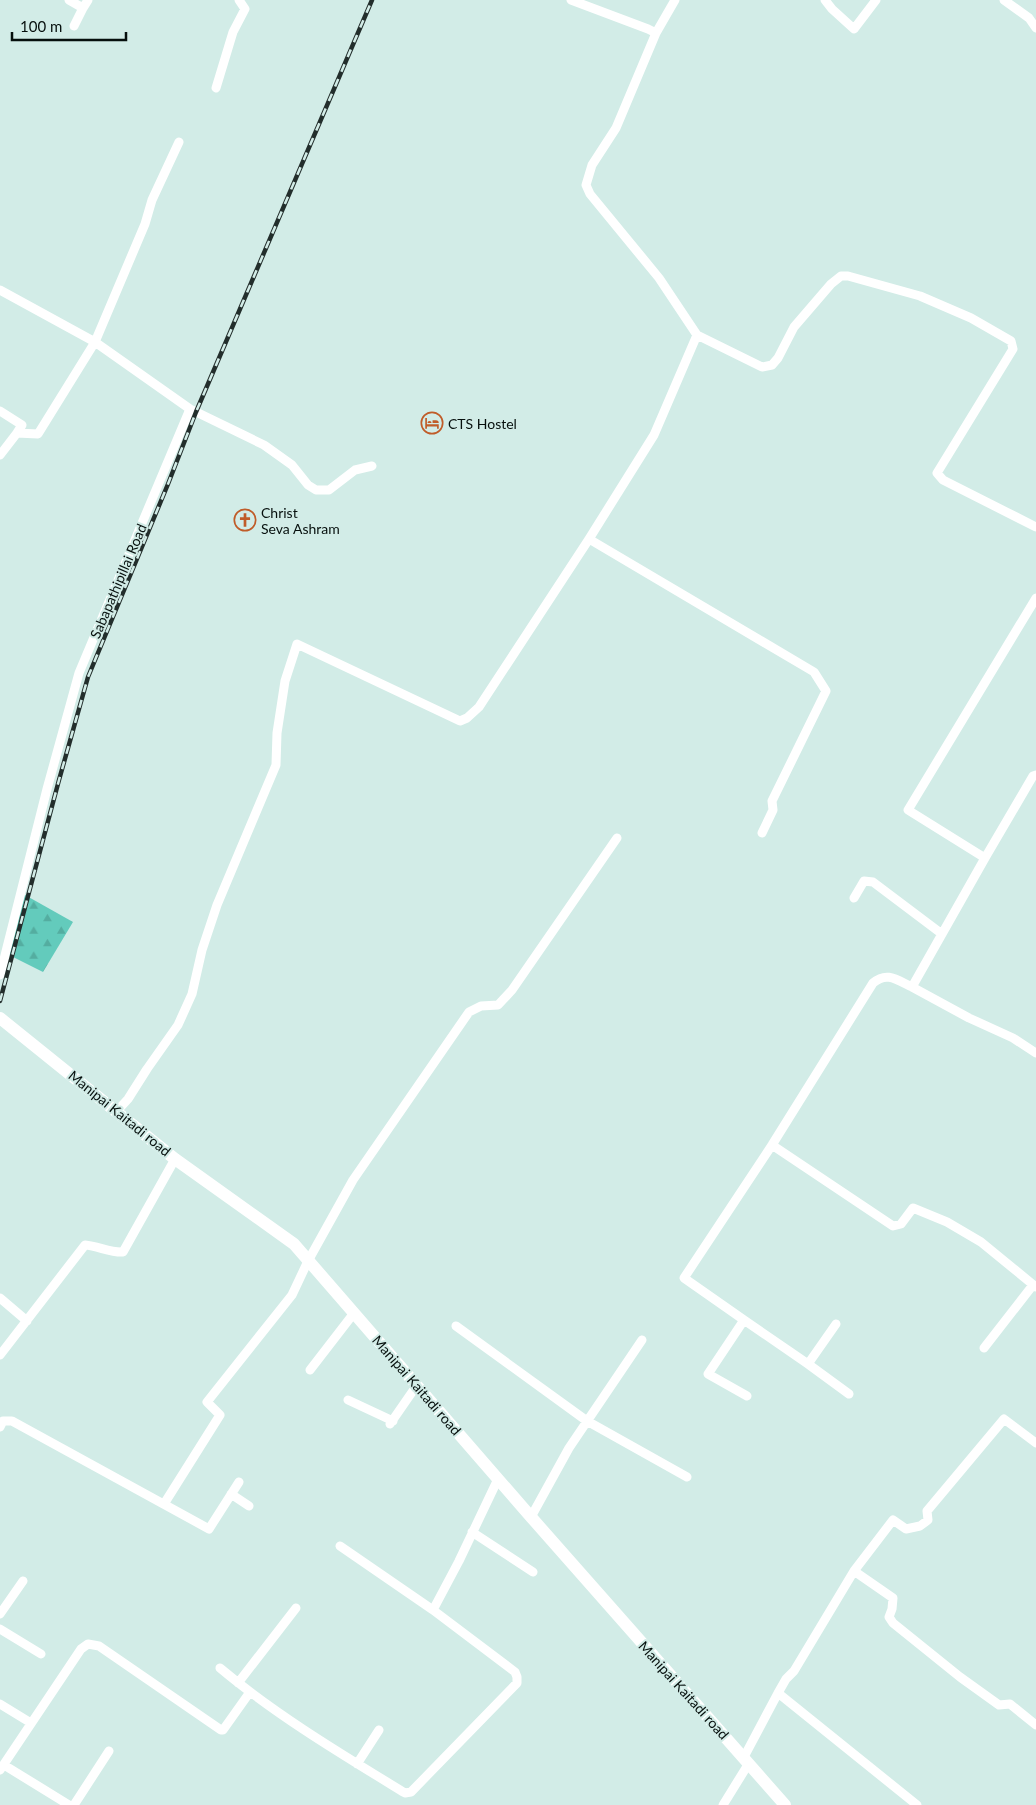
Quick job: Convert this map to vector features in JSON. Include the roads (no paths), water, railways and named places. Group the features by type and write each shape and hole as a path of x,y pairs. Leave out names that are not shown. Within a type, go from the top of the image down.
{"main road":[{"name":"Manipai Kaitadi road","path":"0,1018 175,1159 294,1244 785,1805"}],"street":[{"path":"68,0 83,8"},
{"path":"74,26 88,0"},
{"path":"216,88 234,32 245,9 239,0"},
{"path":"571,0 656,33"},
{"path":"674,0 656,33 616,128 592,165 586,185 590,194 659,278 697,335 762,367 772,365 778,358 794,327 831,284 841,276 848,276 920,296 979,323 1011,341 1013,349 937,473 943,480 1036,527"},
{"path":"825,0 854,29 876,0"},
{"path":"1004,0 1029,18 1036,28"},
{"path":"17,433 38,434 95,342 145,224 152,200 179,142"},
{"path":"0,290 95,342 190,409 264,444 292,465 308,485 316,490 329,490 356,470 372,466"},
{"path":"117,1112 128,1099 178,1025 192,994 202,950 217,905 276,765 277,733 285,680 297,644 460,721 467,718 479,707 589,540 654,435 697,335"},
{"name":"Sabapathipillai Road","path":"0,975 47,789 80,673 190,409"},
{"path":"0,411 22,425 0,455"},
{"path":"589,540 814,672 826,691 772,801 773,810 762,834"},
{"path":"985,858 908,810 1036,598"},
{"path":"912,987 985,858 1033,776 1036,775"},
{"path":"164,1504 220,1415 207,1402 292,1295 308,1261 353,1180 469,1012 481,1006 498,1005 512,990 618,838"},
{"path":"854,898 864,881 873,882 942,934"},
{"path":"849,1394 684,1278 772,1145 873,983 880,977 888,976 912,987 969,1018 1013,1038 1036,1053"},
{"path":"772,1145 893,1226 902,1224 913,1208 947,1222 981,1242 1034,1286 984,1348"},
{"path":"0,1355 85,1245 107,1249 115,1253 123,1252 175,1159"},
{"path":"0,1298 27,1321"},
{"path":"310,1370 354,1313"},
{"path":"744,1320 708,1374 746,1396"},
{"path":"808,1364 836,1324"},
{"path":"456,1326 587,1421 687,1477"},
{"path":"531,1517 569,1448 642,1340"},
{"path":"348,1400 391,1422 417,1385"},
{"path":"723,1805 786,1679 794,1671 854,1571 893,1520 906,1529 920,1526 928,1520 927,1511 1004,1419 1036,1443"},
{"path":"0,1427 3,1421 12,1421 209,1529 239,1482"},
{"path":"433,1610 498,1479"},
{"path":"231,1494 249,1506"},
{"path":"472,1532 533,1572"},
{"path":"220,1668 250,1692 357,1764 405,1793 411,1792 517,1683 515,1672 433,1610 340,1546"},
{"path":"854,1571 893,1598 890,1618 893,1624 999,1705 1010,1704 1036,1725"},
{"path":"0,1614 23,1582"},
{"path":"238,1683 296,1608"},
{"path":"0,1629 41,1654"},
{"path":"70,1805 2,1767 81,1649 88,1644 99,1646 221,1730 223,1730 250,1692"},
{"path":"778,1693 917,1805"},
{"path":"0,1704 30,1723"},
{"path":"357,1764 379,1730"},
{"path":"74,1805 109,1751"}],"railway":[{"path":"0,1001 88,677 196,412 372,0"}],"place":[{"name":"CTS Hostel","path":"432,423"},
{"name":"Christ Seva Ashram","path":"245,520"}]}
